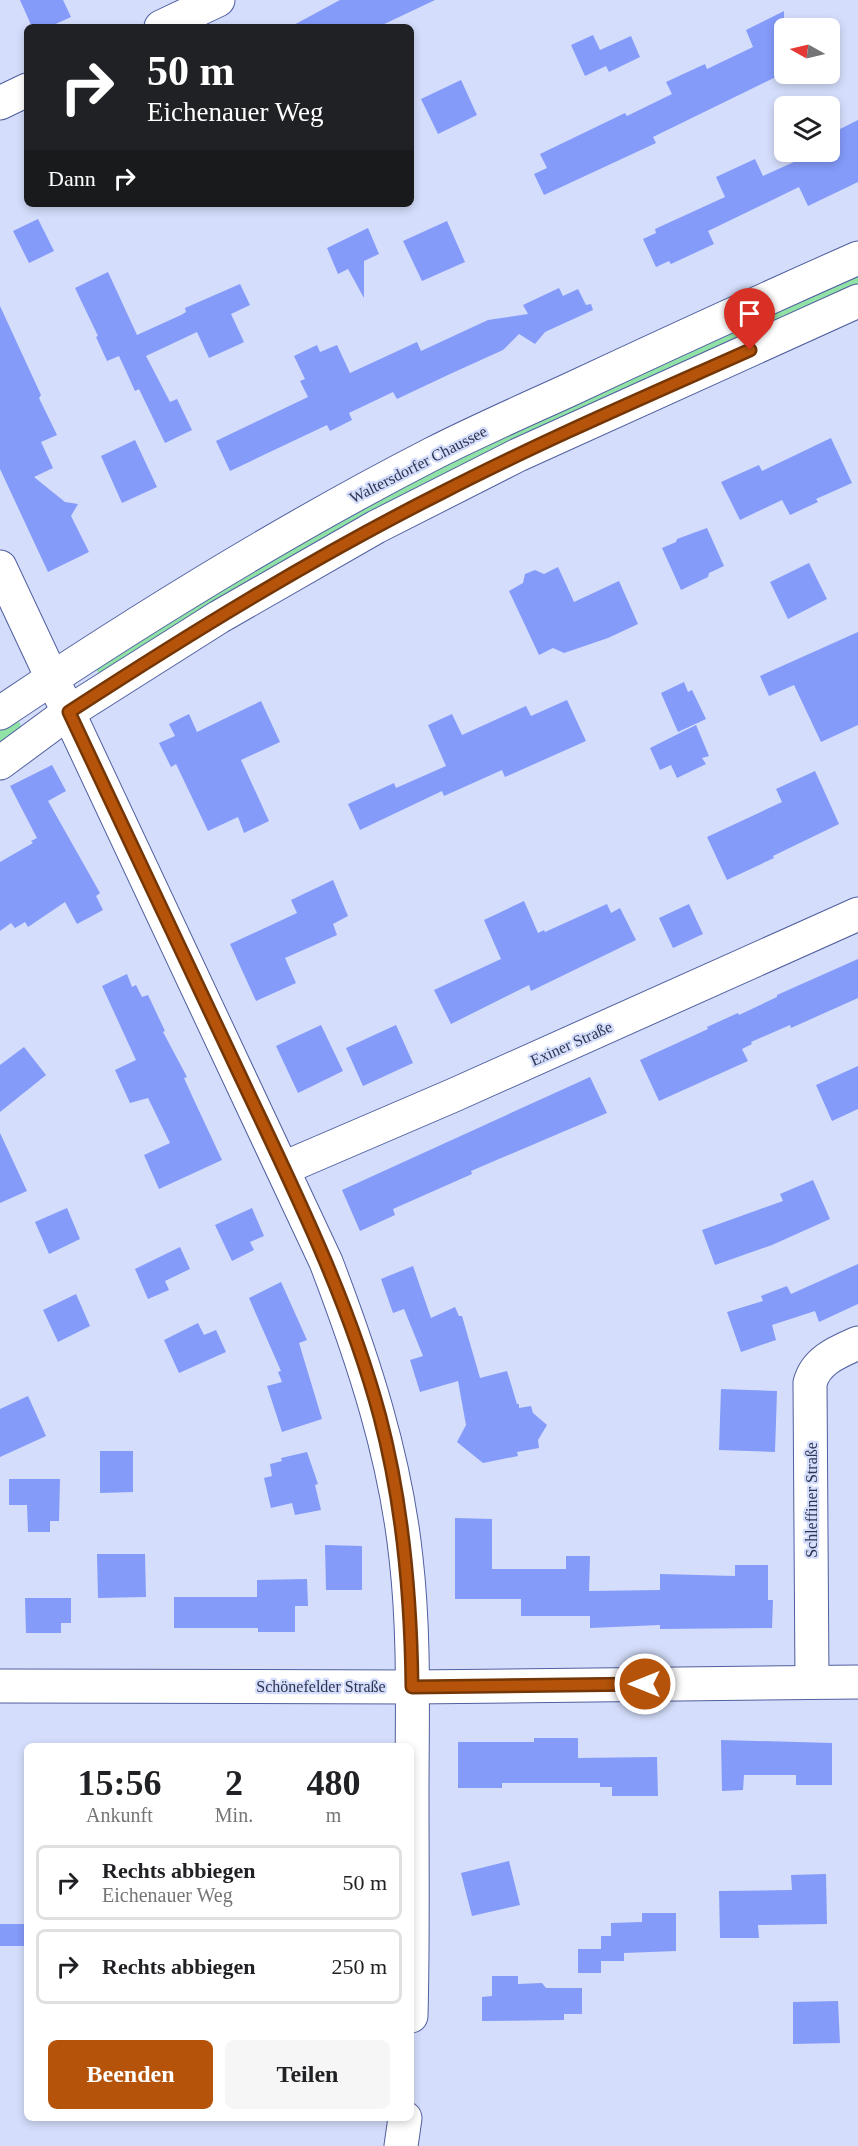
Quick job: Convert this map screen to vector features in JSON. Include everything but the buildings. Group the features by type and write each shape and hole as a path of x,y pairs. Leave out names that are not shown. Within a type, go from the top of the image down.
{"street":[{"path":"166,24 218,0"},
{"path":"0,103 24,91"},
{"name":"Waltersdorfer Chaussee","path":"0,712 133,625 280,536 425,458 727,316 858,258"},
{"path":"0,763 69,712 219,617 422,502 518,455 858,301"},
{"path":"0,567 284,1168 330,1272 358,1345 380,1417 406,1558 412,1687 412,1743"},
{"name":"Exiner Straße","path":"284,1168 454,1095 858,914"},
{"name":"Schleffiner Straße","path":"812,1682 810,1383 825,1359 858,1343"},
{"name":"Schönefelder Straße","path":"0,1686 412,1687 858,1682"},
{"path":"401,2146 405,2121"}],"green space":[{"path":"858,271 858,286 100,675 93,665 210,592 426,473"},
{"path":"17,717 22,728 0,744 0,729"}],"route":[{"path":"645,1684 412,1687 406,1558 380,1417 358,1345 326,1262 284,1168 69,712 219,617 441,492 750,350"}]}
